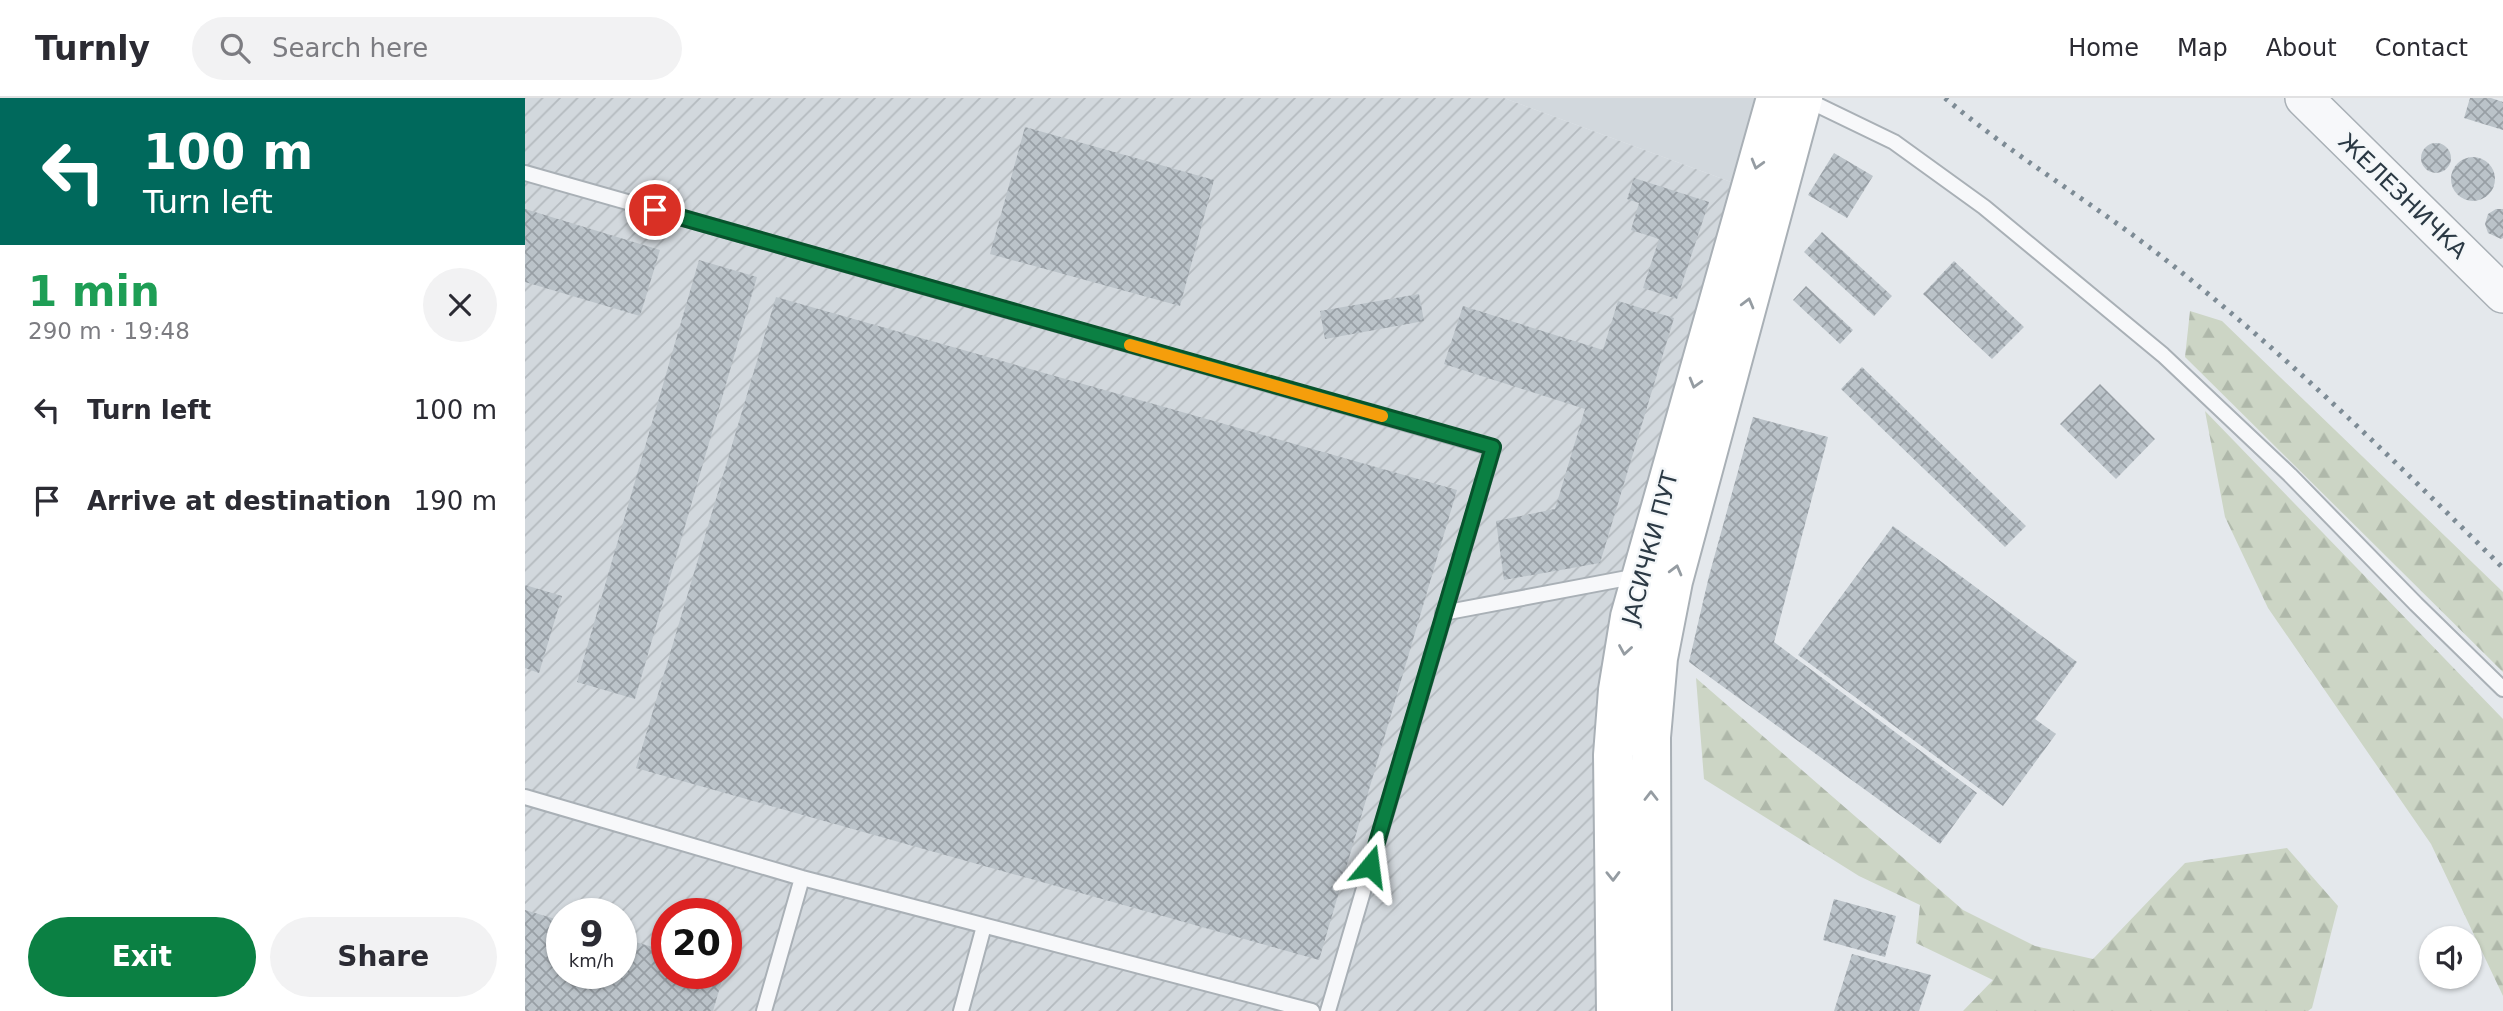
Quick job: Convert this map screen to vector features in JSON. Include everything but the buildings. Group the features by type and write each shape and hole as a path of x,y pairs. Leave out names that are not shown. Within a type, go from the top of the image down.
{"main road":[{"name":"ЈАСИЧКИ ПУТ","path":"1615,1011 1613,755 1618,690 1626,641 1642,575 1776,98"},
{"name":"ЈАСИЧКИ ПУТ","path":"1651,1011 1651,737 1658,658 1673,581 1803,98"}],"street":[{"name":"ЖЕЛЕЗНИЧКА","path":"2304,98 2503,294"}],"lane":[{"path":"1803,98 1894,142 1984,207 2163,355 2290,475 2503,689"},
{"path":"525,173 1493,447 1328,1011"},
{"path":"1443,613 1642,575"},
{"path":"525,797 802,878 1312,1011"},
{"path":"764,1011 802,878"},
{"path":"961,1011 984,926"}],"shaded area":[{"path":"525,98 1504,98 1750,189 1619,1011 525,1011"},
{"path":"1504,98 1776,98 1750,189"}],"green space":[{"path":"2190,311 2222,321 2503,592 2503,672 2185,357"},
{"path":"2205,411 2503,719 2503,996 2482,952 2482,926 2470,926 2431,844 2268,608 2225,517"},
{"path":"1696,678 1963,910 2035,946 2093,959 2185,863 2287,848 2338,906 2312,1008 2308,1011 1963,1011 1993,980 1916,943 1920,905 1859,876 1704,779"}],"railway":[{"path":"1945,98 2000,142 2143,243 2215,299 2341,411 2503,568"}],"slow traffic":[{"path":"1130,345 1382,416"}],"route":[{"path":"655,210 1493,447 1370,866"}]}
